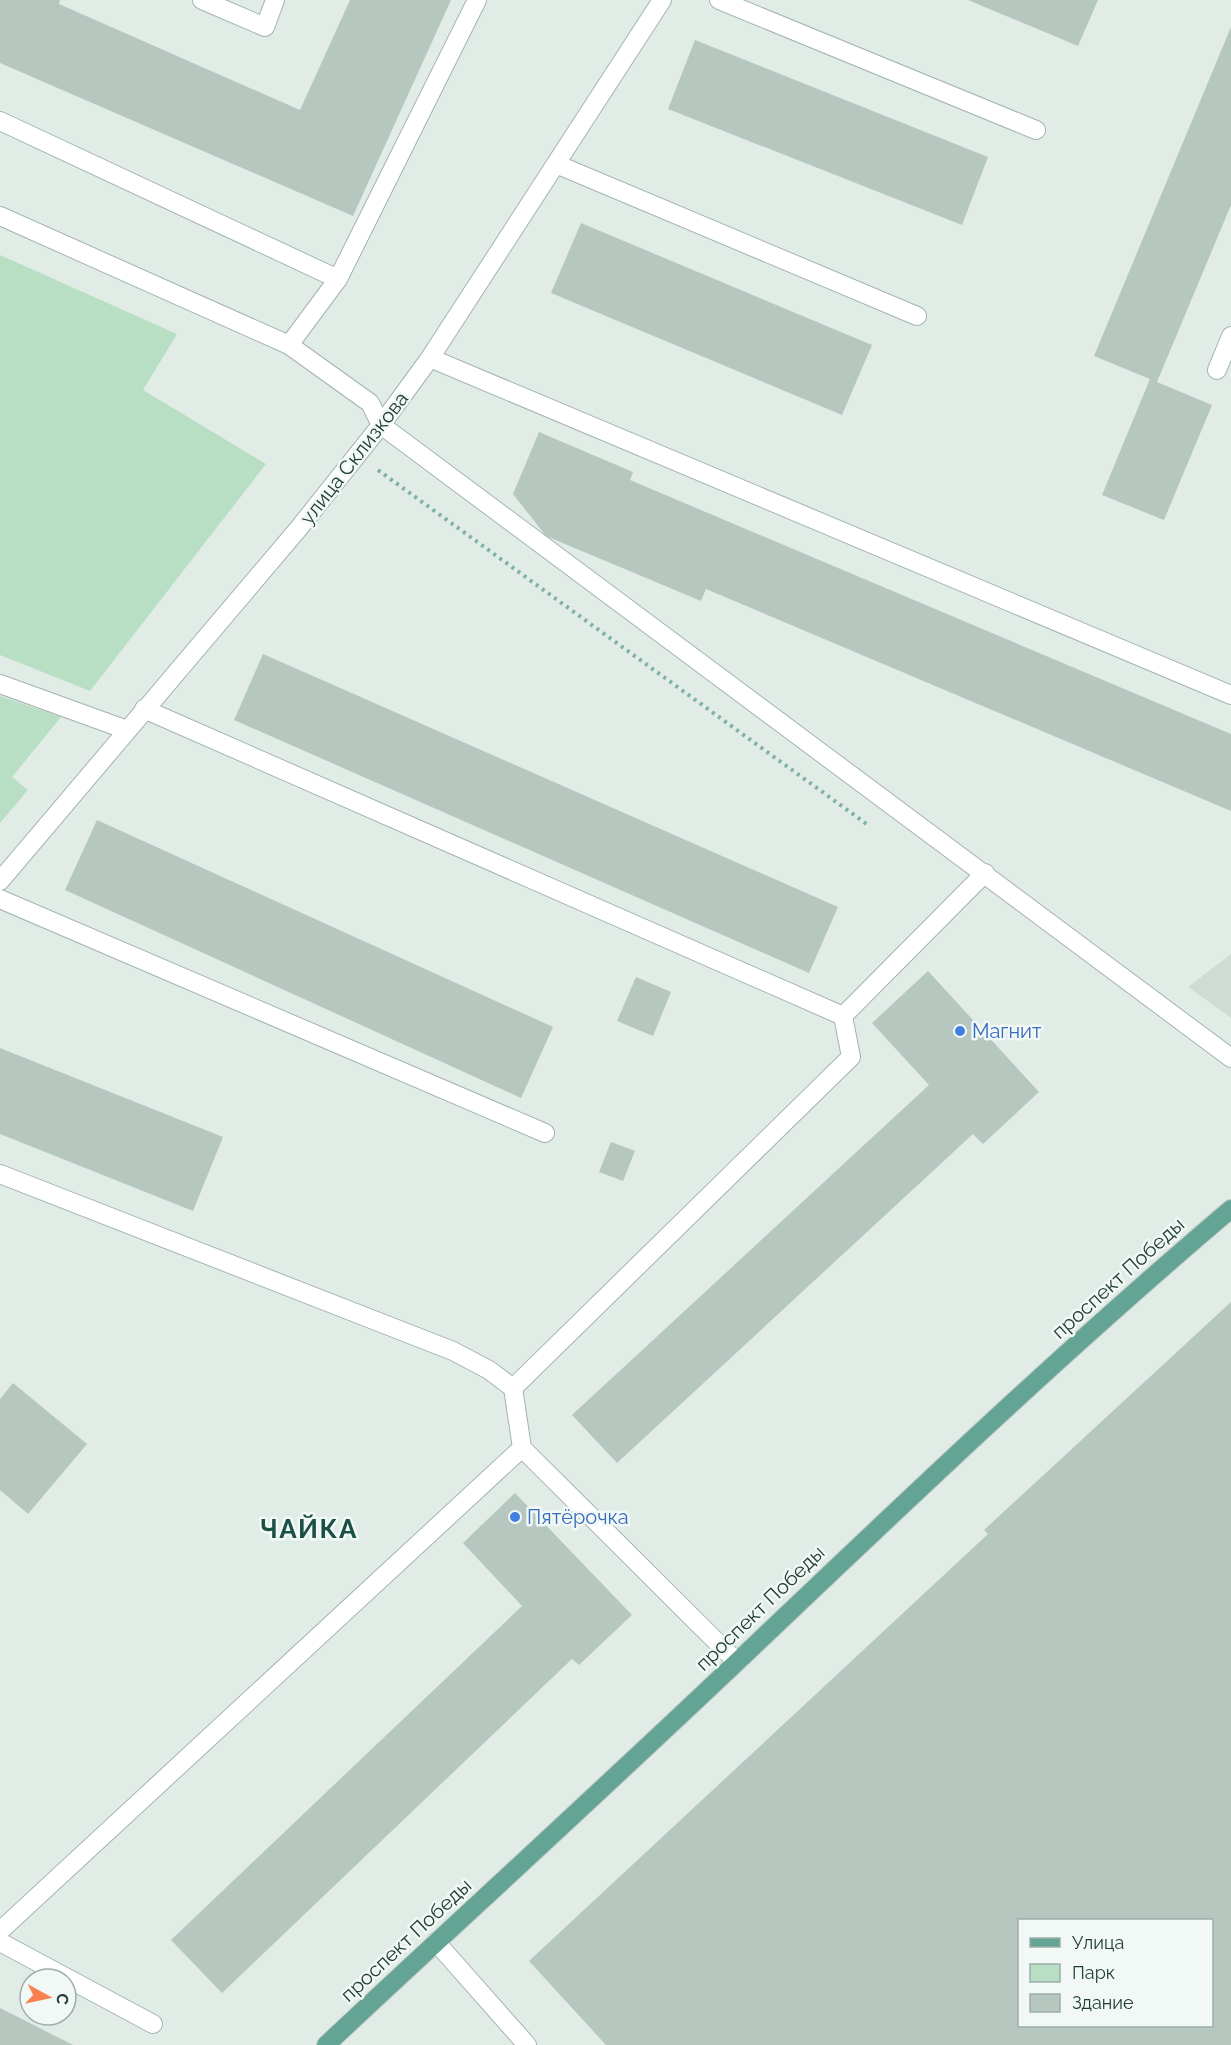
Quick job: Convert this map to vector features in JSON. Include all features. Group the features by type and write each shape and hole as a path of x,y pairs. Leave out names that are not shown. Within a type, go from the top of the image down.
{"main road":[{"name":"проспект Победы","path":"326,2045 737,1662 921,1486 1154,1275 1231,1209"}],"street":[{"path":"202,0 265,27 275,0"},
{"path":"289,345 338,279 477,0"},
{"name":"улица Склизкова","path":"0,881 299,528 381,425 430,358 662,0"},
{"path":"718,0 1036,130"},
{"path":"0,121 338,279"},
{"path":"556,164 917,316"},
{"path":"0,216 289,345 369,403 381,425 1231,1058"},
{"path":"1217,370 1231,336"},
{"path":"430,358 1231,695"},
{"path":"0,684 127,730"},
{"path":"144,709 843,1016"},
{"path":"843,1016 985,873"},
{"path":"0,898 544,1133"},
{"path":"513,1388 851,1058 843,1016"},
{"path":"0,1174 453,1351 489,1370 513,1388 522,1448 737,1662"},
{"path":"0,1931 522,1448"},
{"path":"0,1942 153,2024"},
{"path":"436,1942 527,2045"}],"path":[{"path":"388,479 877,832"}],"shaded area":[{"path":"1231,954 1231,1018 1188,987"}],"green space":[{"path":"0,255 177,334 143,390 266,464 90,691 0,655"},
{"path":"0,696 61,717 12,777 28,790 0,823"}],"building":[{"path":"0,0 60,0 59,4 300,110 350,0 451,0 353,216 0,63"},
{"path":"968,0 1098,0 1078,46"},
{"path":"1231,27 1231,205 1157,382 1212,405 1164,520 1102,495 1150,379 1094,356"},
{"path":"695,40 988,157 962,225 668,109"},
{"path":"581,223 872,345 842,415 551,293"},
{"path":"539,432 633,472 630,480 1231,734 1231,811 706,589 701,601 546,536 513,494"},
{"path":"263,654 838,907 809,973 234,720"},
{"path":"97,820 553,1027 521,1098 65,890"},
{"path":"928,971 1039,1092 983,1144 973,1134 617,1463 572,1415 929,1085 872,1023"},
{"path":"636,977 671,992 653,1036 617,1021"},
{"path":"0,1048 223,1137 193,1211 0,1134"},
{"path":"611,1142 635,1151 623,1181 599,1172"},
{"path":"1231,1302 1231,2045 606,2045 529,1961 988,1534 984,1530"},
{"path":"13,1383 87,1444 28,1514 0,1490 0,1399"},
{"path":"515,1493 632,1615 579,1665 572,1659 222,1993 171,1940 522,1606 463,1543"},
{"path":"0,2008 18,2017 18,2027 37,2027 73,2045 0,2045"}],"place":[{"name":"Магнит","path":"960,1031"},
{"name":"Пятёрочка","path":"515,1517"}],"district":[{"name":"ЧАЙКА","path":"309,1529"}]}
